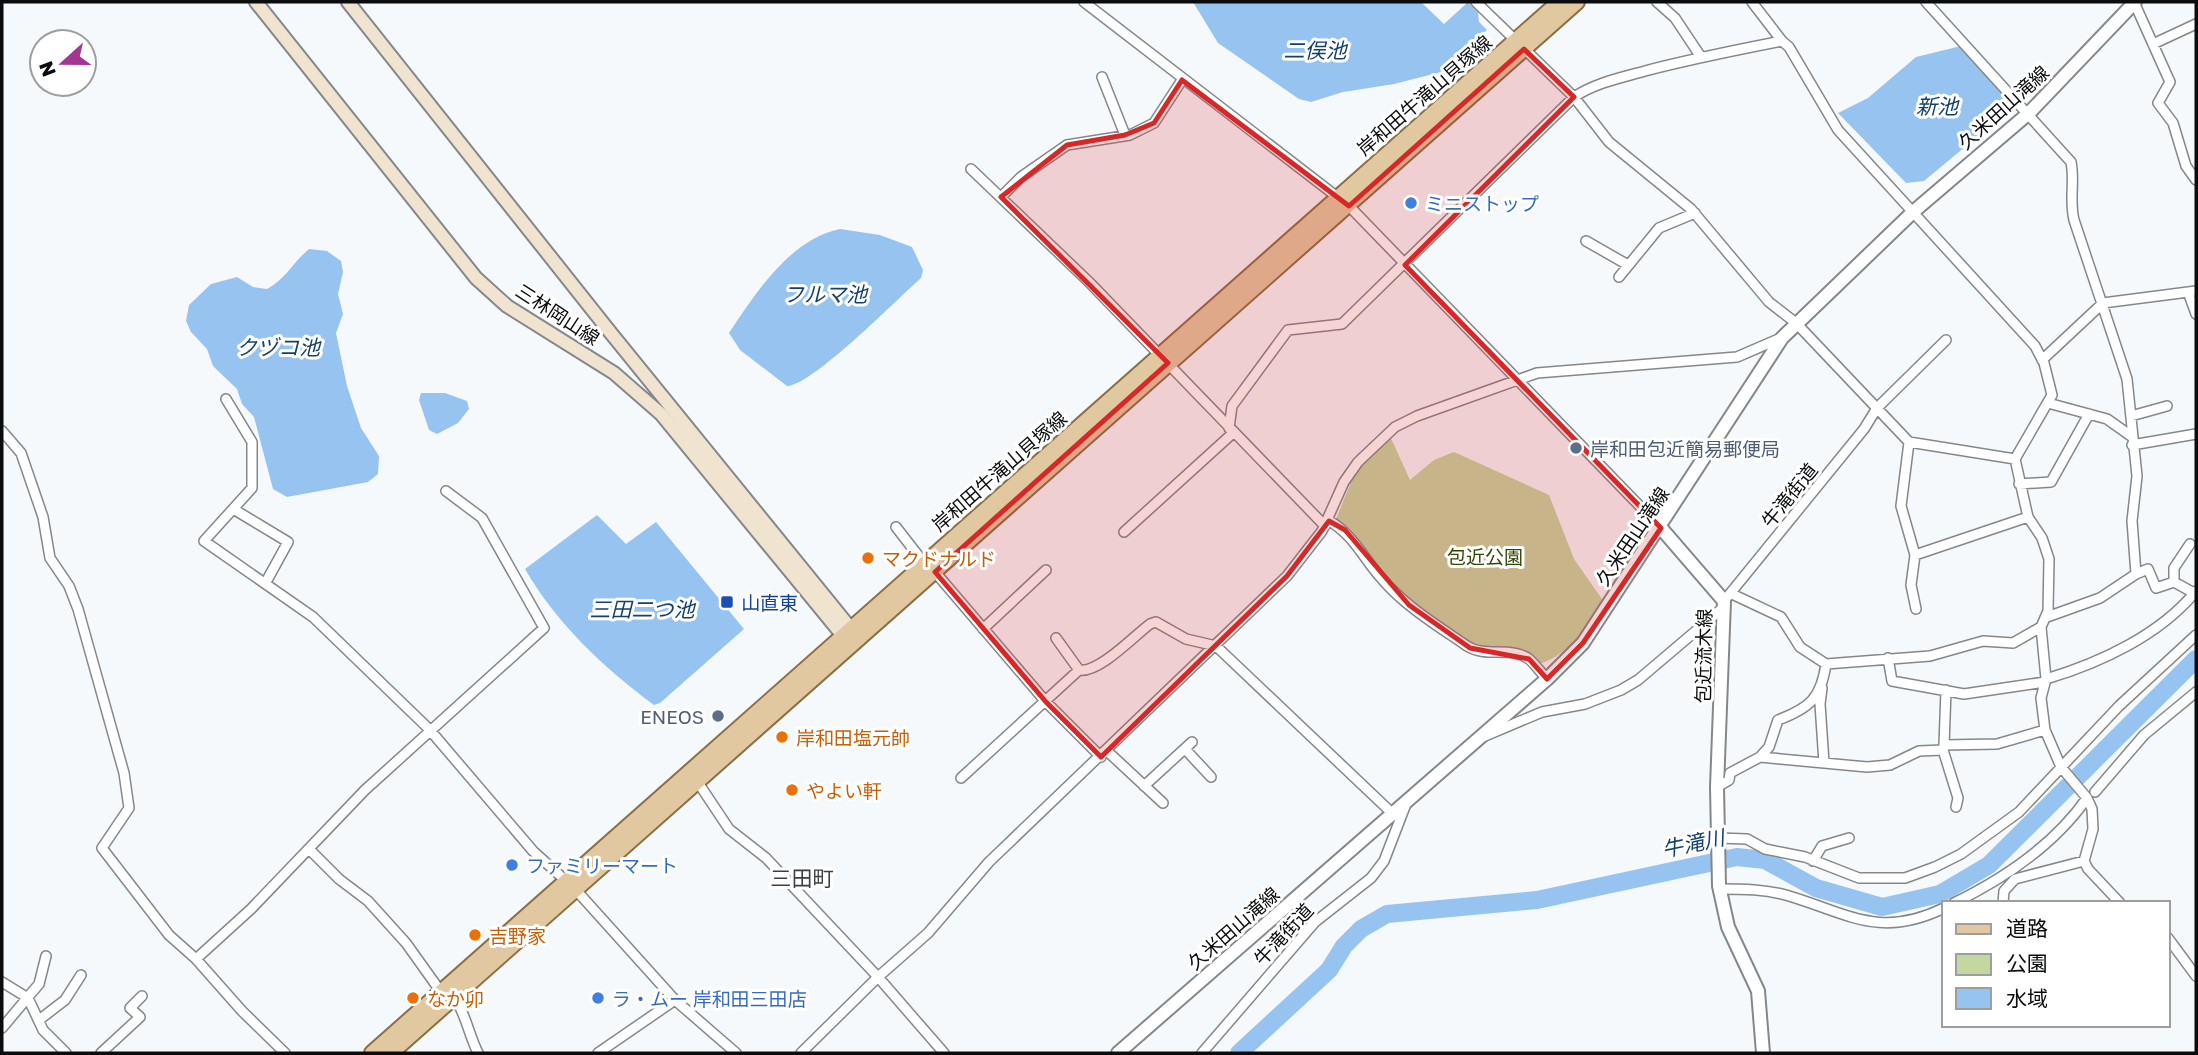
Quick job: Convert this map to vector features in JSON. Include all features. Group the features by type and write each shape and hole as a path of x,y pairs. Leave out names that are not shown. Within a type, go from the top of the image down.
{"main road":[{"name":"三林岡山線","path":"256,2 476,278 506,306 614,373 661,414 850,636"},
{"name":"三林岡山線","path":"348,2 850,636"},
{"name":"岸和田牛滝山貝塚線","path":"391,1053 447,994 564,880 930,567 1520,44 1559,2"},
{"name":"岸和田牛滝山貝塚線","path":"1520,44 1577,2"},
{"name":"岸和田牛滝山貝塚線","path":"372,1053 576,890 697,781 850,636"}],"street":[{"name":"包近流木線","path":"1084,2 1343,202 1518,379 1727,601 1717,787 1719,882 1728,927 1758,991 1763,1053"},
{"path":"1476,2 1574,97 1609,142 1695,213 1769,303 1796,323 1909,442 2015,459"},
{"path":"1657,2 1675,18 1701,57"},
{"path":"1727,601 1782,617 1800,647 1826,664 1930,656 1983,641 2013,643 2040,627 2047,617 2049,559 2042,538 2028,517 2015,459 2052,395 2042,360 2035,346 1838,130 1789,47 1752,2"},
{"path":"1926,2 2071,162 2074,174 2070,202 2122,359 2132,416 2137,476 2132,522 2136,574"},
{"path":"2135,2 2170,82 2158,103 2173,123 2186,166 2196,180"},
{"name":"久米田山滝線","path":"1118,1053 1547,680 1583,643 1661,528 1782,338 1913,212 2029,113 2135,2"},
{"path":"2153,44 2196,24"},
{"path":"1124,532 1231,430 1232,406 1288,330 1342,324 1574,97 1589,87 1612,80 1701,57 1782,41"},
{"path":"1102,77 1125,135"},
{"path":"1001,197 1021,177 1067,145 1125,135 1154,123 1182,80"},
{"path":"971,169 1327,523 1345,530 1382,580 1409,605 1470,648 1489,654 1517,654 1529,659 1547,680"},
{"path":"1619,277 1658,228 1695,213"},
{"path":"1586,241 1628,265"},
{"path":"2042,360 2103,303 2192,291 2196,314"},
{"path":"801,1053 878,977 928,933 982,869 1216,646 1306,556 1327,523 1344,482 1358,462 1395,427 1518,379 1562,370 1737,357 1782,338"},
{"name":"牛滝街道","path":"1480,737 1542,712 1585,704 1638,680 1727,601 1864,429 1877,408 1946,340"},
{"path":"226,399 251,442 252,488 204,541 313,617 429,729 533,851 576,890 675,1000 736,1053"},
{"path":"2048,403 2107,419 2132,440 2196,434"},
{"path":"2132,416 2167,406"},
{"path":"2019,484 2050,482 2082,421 2089,414"},
{"path":"2,431 20,453 43,517 50,558 69,586 78,609 124,773 129,808 102,848 169,935 196,959 242,1011 285,1053"},
{"path":"1909,442 1901,506 1915,555 1911,585 1916,609"},
{"path":"196,959 251,909 365,790 429,729 544,628 482,519 446,491"},
{"path":"235,509 288,542 266,582"},
{"path":"1915,555 2028,517"},
{"path":"896,527 1046,702 1163,803"},
{"path":"2174,582 2174,568 2190,544"},
{"path":"1888,658 1892,681 1964,694 2046,680 2069,672 2144,636 2169,619 2195,592 2174,582 2155,588 2148,569 2099,598 2047,617"},
{"path":"983,629 1046,570"},
{"path":"961,778 1079,670 1096,667 1156,622 1186,639 1216,646 1393,814"},
{"path":"2040,627 2046,680 2041,698 2045,730 2063,769 2088,793 2092,809 2092,829 2084,861"},
{"path":"1719,842 1747,839 1765,849 1814,861 1860,878 1905,878 1935,867 1961,854 2019,812 2063,769 2119,706 2196,635"},
{"path":"1056,638 1079,670"},
{"path":"1824,763 1820,704 1826,664"},
{"path":"1717,787 1728,780 1730,773 1760,757 1769,747 1778,720 1810,703 1822,688"},
{"path":"1946,690 1944,748 1958,797 1956,807"},
{"path":"1957,901 2028,858 2070,822 2088,793 2144,735 2196,692"},
{"path":"1760,757 1867,767 1891,765 1919,751 1997,744 2045,730"},
{"path":"1144,786 1189,746 1212,777"},
{"path":"697,781 729,829 766,858 878,977 944,1053"},
{"name":"牛滝街道","path":"1202,1053 1315,922 1371,878 1384,861 1406,803"},
{"path":"1814,861 1822,846 1849,838"},
{"path":"309,849 339,879 368,901 406,943 467,1019 469,1035 478,1053"},
{"path":"2003,901 2004,891 2015,879 2084,861"},
{"path":"2084,861 2118,901"},
{"path":"1719,882 1779,894 1845,918 1869,923 1904,921 1942,909"},
{"path":"2170,941 2196,976"},
{"path":"2,1028 39,984 46,956"},
{"path":"39,1020 65,1000 81,975"},
{"path":"2,982 28,998 43,1030 66,1053"},
{"path":"101,1053 139,1017 130,1008 142,996"},
{"path":"597,1053 632,1036 675,1000"}],"highlighted area":[{"path":"1524,49 1574,97 1405,265 1661,528 1583,643 1547,679 1529,659 1470,648 1409,605 1345,530 1329,521 1287,576 1101,757 1046,702 935,572 1168,363 1001,197 1067,145 1125,135 1154,123 1182,80 1349,206"}],"green space":[{"name":"包近公園","path":"1389,434 1410,480 1434,460 1454,452 1549,495 1574,559 1604,602 1584,630 1561,653 1540,664 1522,654 1478,644 1456,634 1397,589 1374,565 1350,530 1336,519 1356,470"}],"water":[{"name":"二俣池","path":"1193,2 1421,2 1444,24 1468,2 1478,12 1479,22 1487,30 1441,72 1394,84 1343,92 1311,102 1299,99 1218,43"},
{"name":"新池","path":"1961,46 2013,101 2013,107 1924,181 1906,183 1838,113 1868,98 1916,57"},
{"name":"フルマ池","path":"840,229 880,235 912,247 923,270 921,278 834,357 799,382 787,386 740,350 729,333 762,286 790,256 805,244"},
{"name":"クヅコ池","path":"309,249 327,251 341,261 343,272 338,294 343,314 336,333 347,386 361,428 379,456 378,474 368,482 287,497 273,489 254,417 242,404 237,389 213,366 207,349 191,332 186,321 189,305 211,284 237,277 253,287 267,289"},
{"path":"421,393 445,393 467,401 469,409 458,423 437,434 429,430 419,400"},
{"name":"三田二つ池","path":"597,515 626,544 656,522 744,629 660,703 654,705 617,676 582,643 551,608 525,569"}],"waterway":[{"name":"牛滝川","path":"1239,1053 1329,970 1344,946 1361,929 1387,914 1537,900 1737,857 1765,860 1816,888 1882,907 1940,894 1989,865 2196,659"}],"place":[{"name":"ミニストップ","path":"1411,203"},
{"name":"岸和田包近簡易郵便局","path":"1576,448"},
{"name":"マクドナルド","path":"868,558"},
{"name":"山直東","path":"727,602"},
{"name":"ENEOS","path":"718,716"},
{"name":"岸和田塩元帥","path":"782,737"},
{"name":"やよい軒","path":"792,790"},
{"name":"ファミリーマート","path":"512,865"},
{"name":"吉野家","path":"475,935"},
{"name":"なか卯","path":"413,998"},
{"name":"ラ・ムー 岸和田三田店","path":"598,998"}],"district":[{"name":"三田町","path":"802,878"}]}
